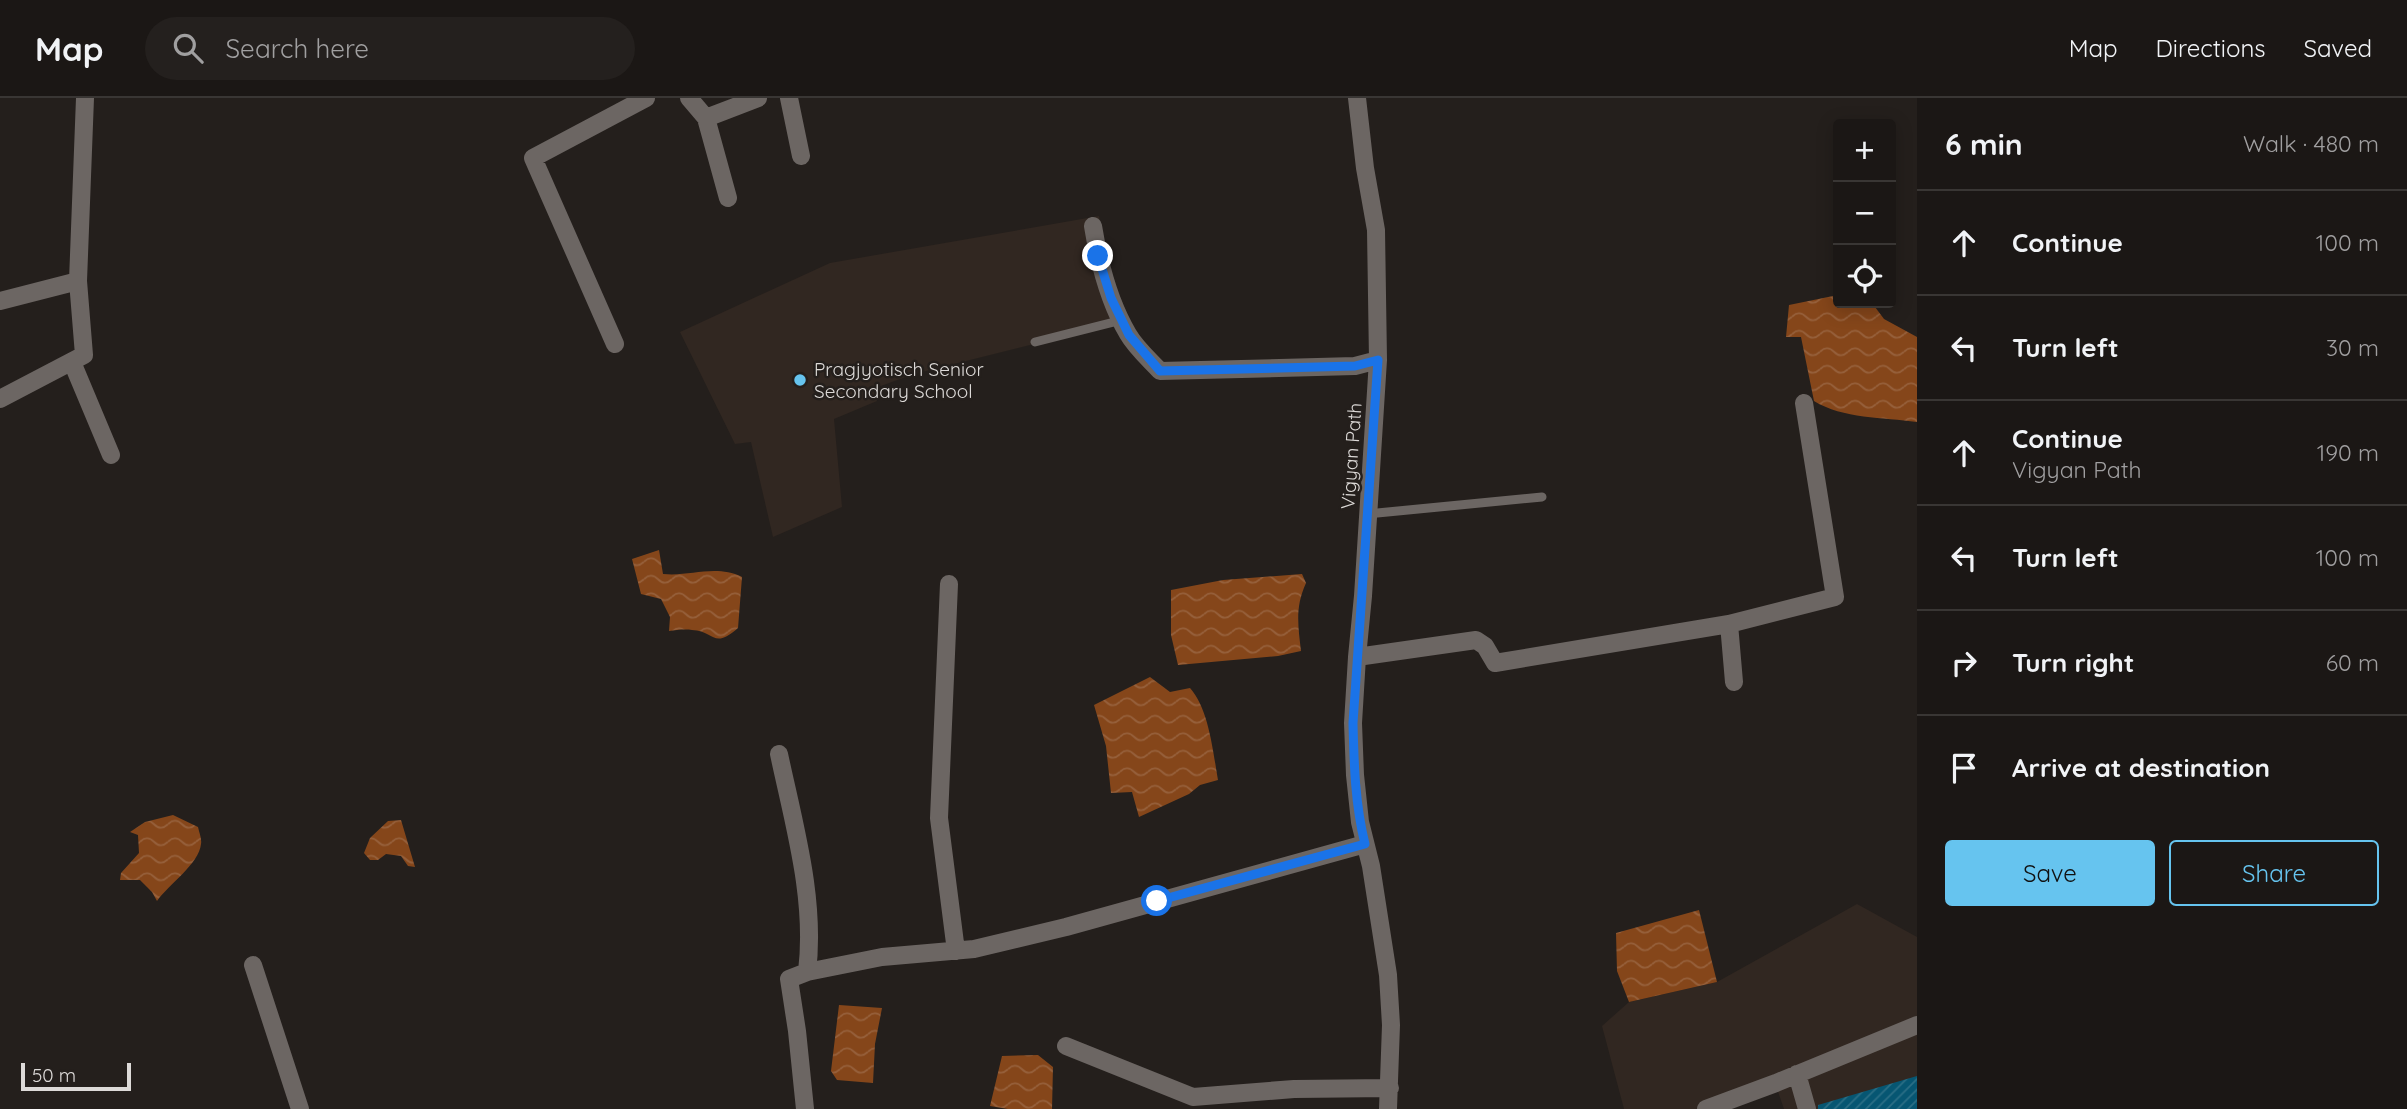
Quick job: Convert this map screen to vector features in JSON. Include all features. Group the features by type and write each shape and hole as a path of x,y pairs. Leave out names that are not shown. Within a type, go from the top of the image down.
{"street":[{"path":"0,399 84,355 78,281 85,98"},
{"path":"615,344 533,158 646,98"},
{"path":"690,98 706,118 728,198"},
{"path":"706,118 758,98"},
{"path":"789,98 801,156"},
{"name":"Vigyan Path","path":"1357,98 1376,230 1378,360 1353,723 1360,822 1371,866 1388,975 1391,1025 1388,1109"},
{"path":"1093,226 1098,256 1111,298 1129,335 1160,371 1355,366 1378,360"},
{"path":"0,301 78,281"},
{"path":"72,362 111,455"},
{"path":"1357,657 1476,640 1485,646 1495,663 1729,624 1835,597 1804,403"},
{"path":"948,584 939,818 956,951"},
{"path":"1729,624 1734,682"},
{"path":"779,754 804,871 809,951 807,972"},
{"path":"805,1109 789,979 807,972 882,957 974,949 1066,927 1365,844"},
{"path":"253,965 300,1109"},
{"path":"1706,1109 1917,1025"},
{"path":"1066,1046 1193,1097 1294,1089 1390,1088"},
{"path":"1797,1074 1807,1109"}],"lane":[{"path":"1035,342 1122,320"},
{"path":"1367,514 1542,497"}],"shaded area":[{"name":"Pragjyotisch Senior Secondary School","path":"1099,216 1110,273 1130,320 914,374 878,387 877,401 834,419 842,507 773,537 751,442 735,444 680,332 830,263"},
{"path":"1857,904 1917,937 1917,1109 1784,1109 1775,1083 1706,1109 1624,1109 1602,1026 1629,1002 1717,982"}],"water":[{"path":"1833,296 1833,308 1876,308 1884,319 1917,337 1917,422 1850,414 1814,401 1801,337 1786,337 1789,305"},
{"path":"659,550 663,574 722,571 742,577 738,628 719,639 700,631 669,631 670,617 661,599 641,594 632,559"},
{"path":"1302,574 1306,583 1299,608 1301,651 1278,656 1178,665 1171,635 1171,590 1223,580"},
{"path":"1150,677 1170,692 1190,688 1196,697 1209,731 1218,780 1200,785 1189,794 1139,817 1132,792 1111,793 1106,746 1094,705"},
{"path":"173,815 198,827 201,844 195,859 157,901 140,880 120,880 121,873 139,853 138,835 130,832 145,822"},
{"path":"401,820 415,867 408,866 401,856 386,854 378,860 370,860 364,853 370,838 388,821"},
{"path":"1699,910 1717,982 1629,1002 1617,971 1616,933"},
{"path":"839,1005 882,1008 875,1044 873,1083 837,1080 831,1071"},
{"path":"1038,1055 1053,1067 1052,1109 1008,1109 990,1106 1002,1056"}],"building":[{"path":"1917,1076 1917,1109 1818,1109 1818,1105"}],"place":[{"name":"Pragjyotisch Senior Secondary School","path":"800,380"}],"route":[{"path":"1098,256 1111,298 1129,335 1160,371 1355,366 1378,360 1353,723 1355,775 1365,844 1157,901"}]}
